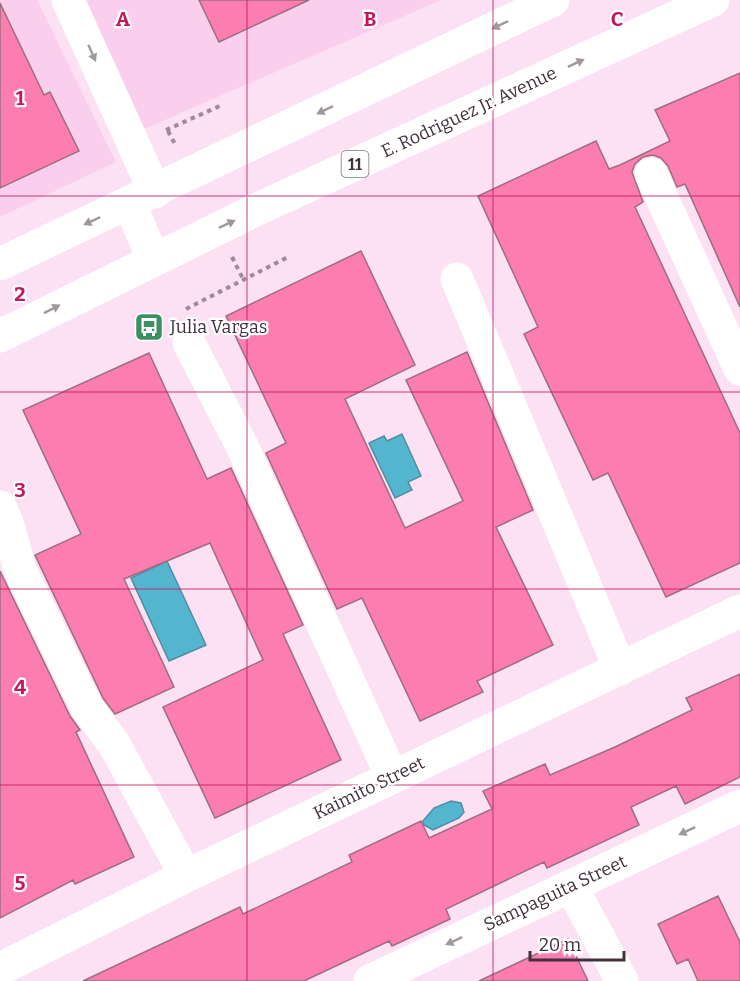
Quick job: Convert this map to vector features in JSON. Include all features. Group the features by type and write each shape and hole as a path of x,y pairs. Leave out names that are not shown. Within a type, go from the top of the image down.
{"street":[{"path":"68,0 142,198 153,259"},
{"path":"0,264 553,0"},
{"name":"E. Rodriguez Jr. Avenue","path":"0,336 153,259 713,0"},
{"path":"651,174 740,369"},
{"path":"457,279 620,669"},
{"path":"189,343 242,446 392,777"},
{"path":"0,507 8,525 20,570 87,708 114,744 186,876"},
{"name":"Kaimito Street","path":"0,969 186,876 740,612"},
{"name":"Sampaguita Street","path":"370,981 740,806"},
{"path":"571,886 622,981"}],"path":[{"path":"160,129 168,131 222,105"},
{"path":"186,309 288,257"},
{"path":"242,275 244,281"}],"shaded area":[{"path":"0,0 37,0 116,162 0,217"},
{"path":"77,0 441,0 137,132"}],"water":[{"path":"402,434 421,476 408,482 412,490 395,498 369,443 384,436 387,441"},
{"path":"167,561 206,645 169,661 131,578"},
{"path":"451,801 461,803 464,812 459,818 433,830 424,825 423,821 434,808"}],"building":[{"path":"199,0 309,0 219,42"},
{"path":"0,3 44,95 50,92 79,151 0,188"},
{"path":"740,73 740,307 685,184 677,187 668,166 661,158 653,155 643,157 635,164 632,172 643,202 635,207 740,433 740,563 666,597 608,473 593,480 524,334 538,327 478,196 596,141 609,169 620,165 670,141 655,110"},
{"path":"361,251 415,365 345,399 405,528 463,501 406,380 467,352 533,510 496,527 553,645 477,681 483,692 420,721 362,598 337,609 266,453 286,443 226,316"},
{"path":"149,353 207,479 231,468 303,625 283,634 341,760 215,818 163,707 263,660 210,543 124,579 174,687 115,714 103,698 35,555 81,534 23,410"},
{"path":"0,571 70,716 80,730 76,732 134,857 75,884 73,880 0,918"},
{"path":"740,674 740,777 685,804 676,786 631,807 639,825 547,868 544,862 446,909 450,919 392,946 389,941 304,981 83,981 240,907 243,914 352,862 349,855 421,821 429,838 492,809 483,791 545,764 550,775 615,747 692,710 686,698"},
{"path":"718,896 740,942 740,981 698,981 688,959 677,964 658,924"},
{"path":"568,939 588,981 479,981"}],"place":[{"name":"Julia Vargas","path":"149,327"}]}
